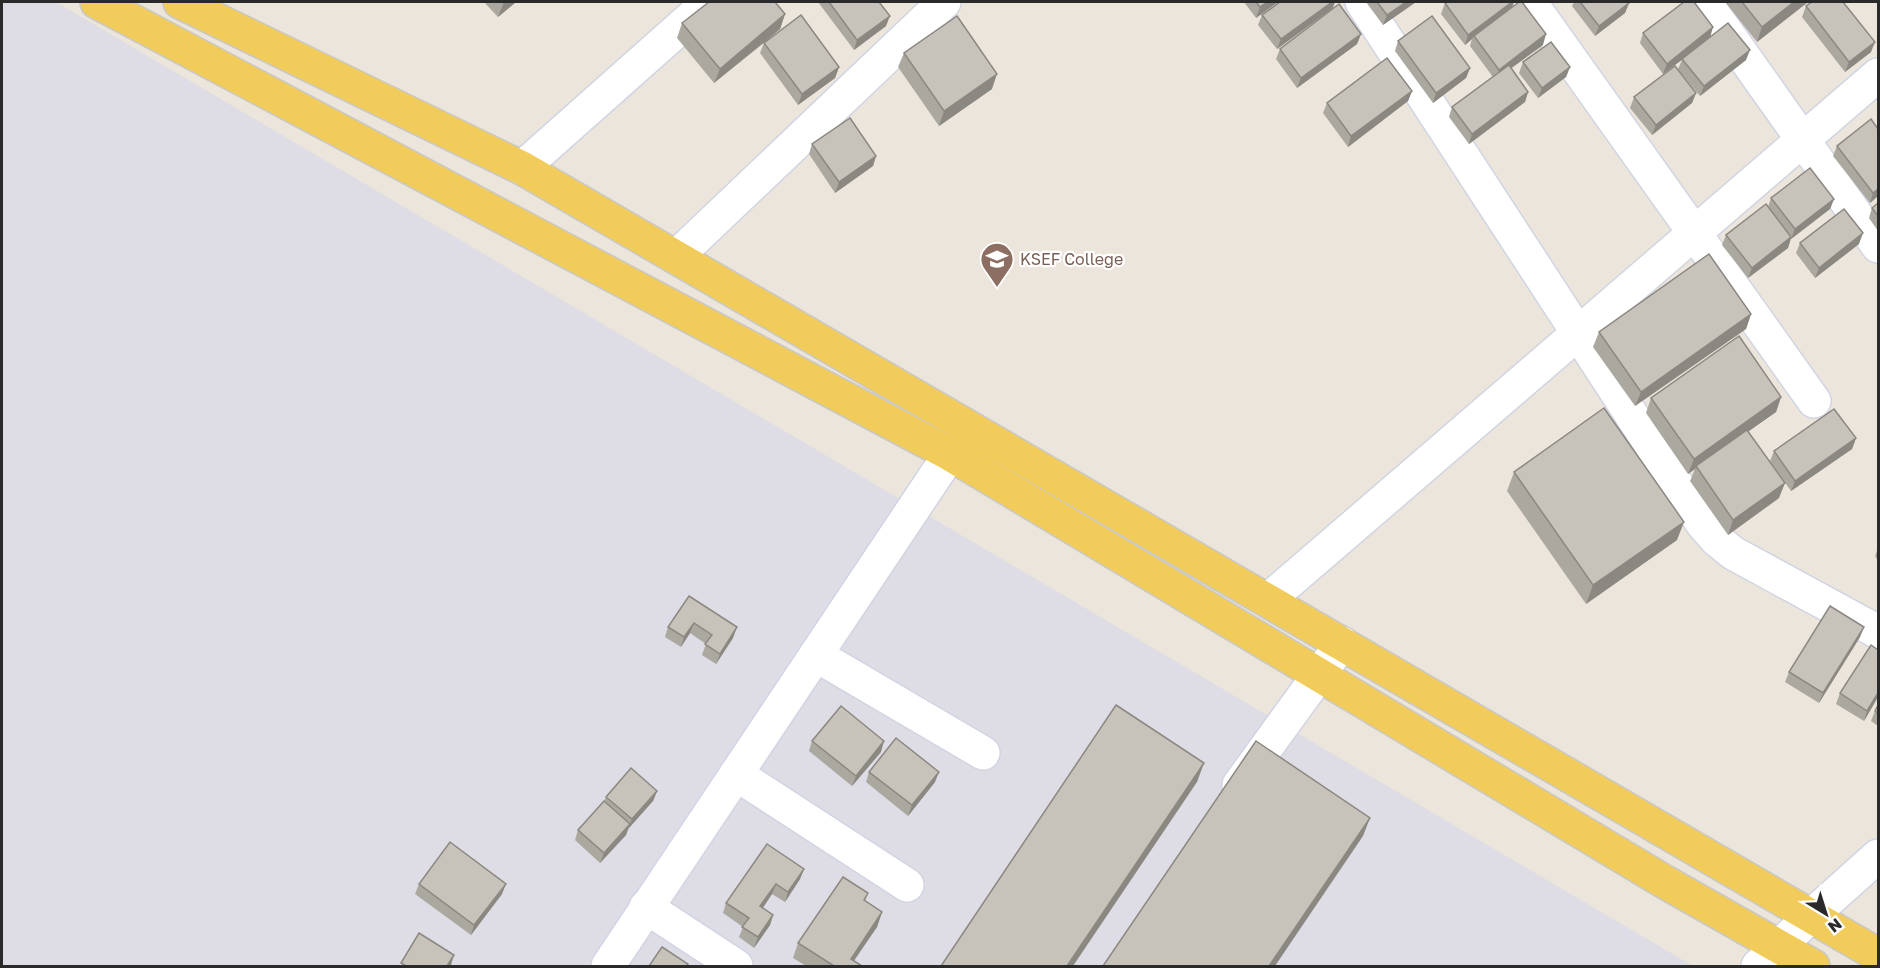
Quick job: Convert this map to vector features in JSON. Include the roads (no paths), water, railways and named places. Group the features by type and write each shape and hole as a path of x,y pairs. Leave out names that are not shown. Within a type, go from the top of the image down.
{"main road":[{"path":"97,2 950,454 1665,882 1769,957 1813,966"},
{"path":"180,2 522,168 1878,955"}],"street":[{"path":"522,168 709,2"},
{"path":"676,257 944,2"},
{"path":"1362,2 1702,523 1733,553 1878,632"},
{"path":"1530,2 1814,401"},
{"path":"1705,2 1878,246"},
{"path":"1268,600 1878,75"},
{"path":"608,966 950,454"},
{"path":"1223,807 1342,643"},
{"path":"816,655 983,753"},
{"path":"736,774 907,885"},
{"path":"1769,957 1878,856"},
{"path":"646,907 736,966"}],"place":[{"name":"KSEF College","path":"997,288"}]}
